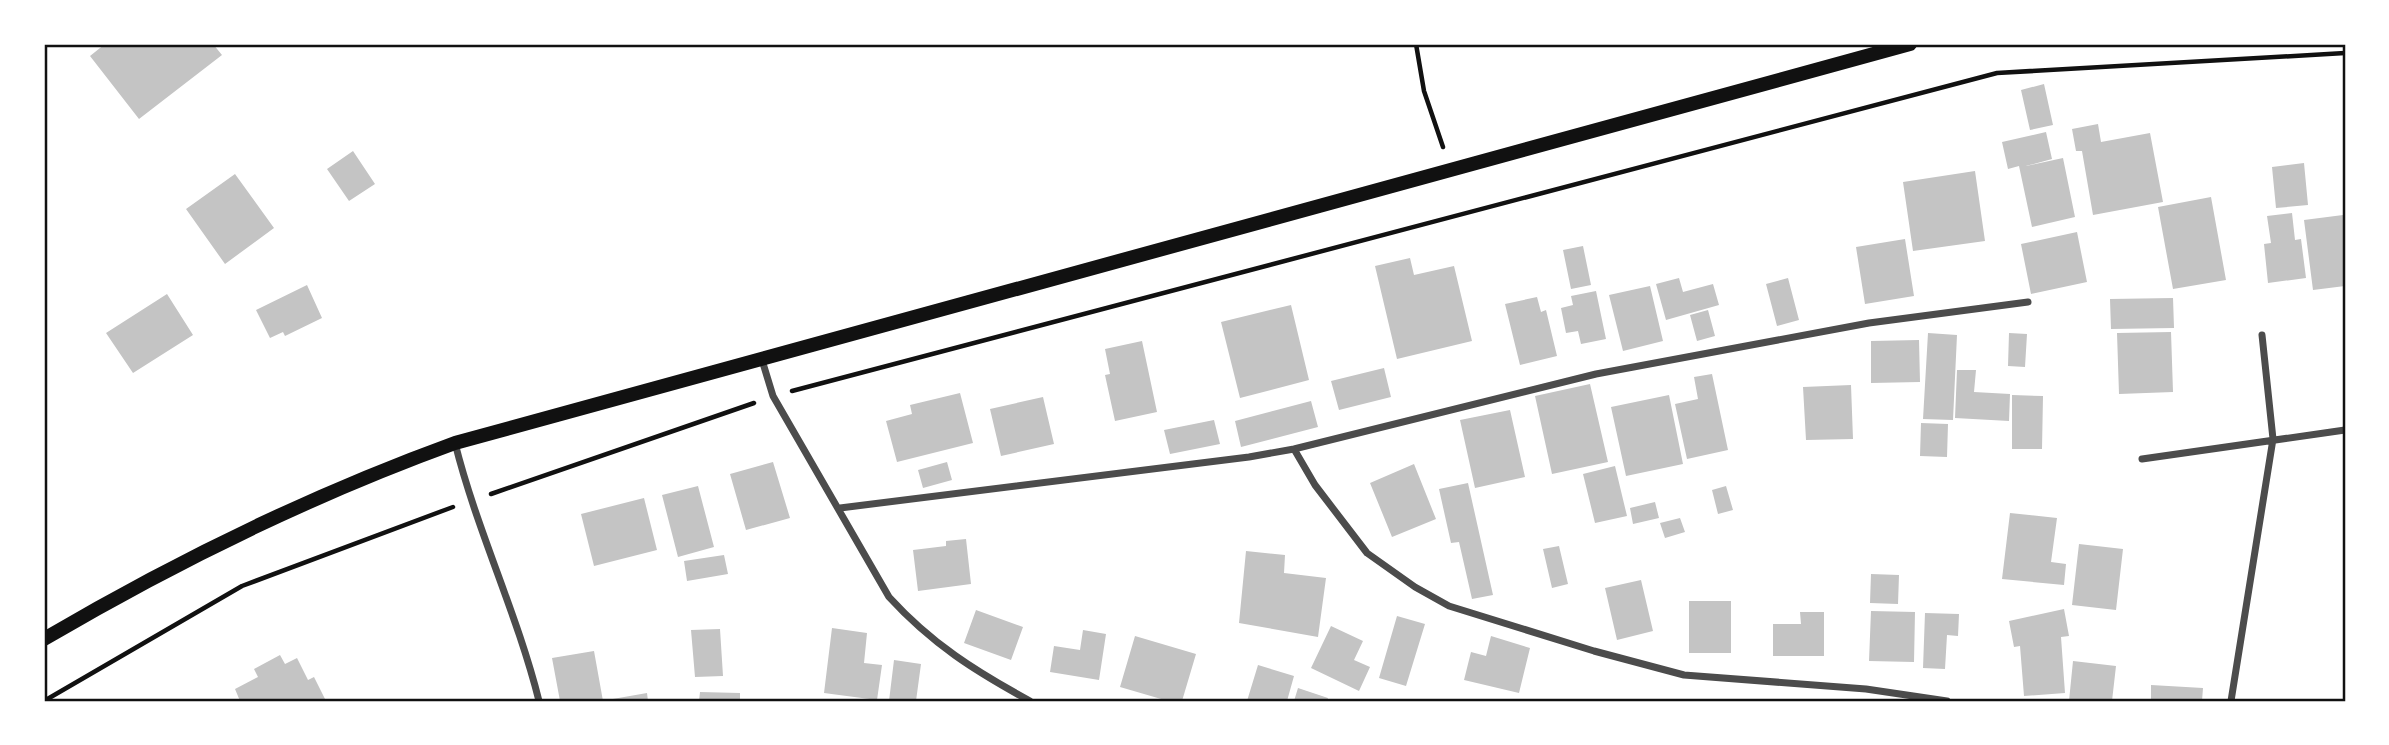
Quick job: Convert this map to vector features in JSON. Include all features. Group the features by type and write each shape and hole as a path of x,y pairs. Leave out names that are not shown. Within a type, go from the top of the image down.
{"main road":[{"path":"44,639 317,497 455,443 1910,44"}],"street":[{"path":"840,508 1294,449 1596,374 1869,323 2028,302"},
{"path":"2231,701 2273,439 2262,335"},
{"path":"762,360 773,396 889,597 910,620 975,672 1030,701"},
{"path":"2142,459 2345,430"},
{"path":"455,443 470,501 530,664 539,701"},
{"path":"1294,449 1315,485 1367,553 1415,587 1449,606 1594,651 1684,675 1866,689 1947,701"}],"path":[{"path":"1416,44 1424,91 1450,168"},
{"path":"44,701 242,586 470,501 773,396 1997,72 2345,53"}],"building":[{"path":"105,44 213,44 222,55 139,119 90,56"},
{"path":"2044,84 2053,125 2030,130 2021,90"},
{"path":"2098,124 2101,142 2150,133 2163,202 2093,215 2082,151 2076,151 2072,129"},
{"path":"2046,132 2052,159 2026,166 2063,158 2075,217 2032,227 2019,166 2008,169 2002,142"},
{"path":"353,151 375,184 349,201 327,169"},
{"path":"2304,163 2308,205 2276,208 2272,167"},
{"path":"1975,171 1985,241 1913,251 1903,182"},
{"path":"235,174 274,228 225,264 186,209"},
{"path":"2211,197 2226,280 2173,289 2158,207"},
{"path":"2292,213 2295,240 2301,239 2306,278 2268,283 2264,244 2271,243 2267,216"},
{"path":"2343,215 2345,286 2313,290 2304,220"},
{"path":"2077,232 2087,282 2031,294 2021,244"},
{"path":"1905,239 1914,296 1865,304 1856,247"},
{"path":"1583,246 1591,285 1571,289 1563,250"},
{"path":"1410,258 1414,275 1454,266 1472,341 1397,359 1375,266"},
{"path":"1679,278 1683,292 1713,284 1719,305 1666,320 1656,284"},
{"path":"1788,278 1799,320 1777,326 1766,284"},
{"path":"307,285 322,318 285,336 283,332 270,338 256,310"},
{"path":"1650,286 1663,341 1623,351 1609,295"},
{"path":"1596,291 1606,339 1581,344 1578,331 1566,333 1561,308 1573,305 1571,296"},
{"path":"167,294 193,335 133,373 106,333"},
{"path":"1537,297 1541,312 1546,310 1557,356 1520,365 1505,304"},
{"path":"2173,298 2174,328 2111,329 2110,299"},
{"path":"1291,305 1309,380 1240,398 1221,322"},
{"path":"1708,310 1715,336 1697,341 1690,315"},
{"path":"2171,332 2173,392 2119,394 2117,333"},
{"path":"1928,333 1957,335 1953,420 1923,419"},
{"path":"2009,333 2027,334 2025,367 2008,366"},
{"path":"1919,340 1920,382 1871,383 1871,341"},
{"path":"1142,341 1157,412 1115,421 1105,375 1110,374 1105,349"},
{"path":"1384,368 1391,397 1339,410 1331,381"},
{"path":"1957,370 1976,370 1974,392 2010,394 2009,421 1955,418"},
{"path":"1712,374 1728,450 1687,459 1675,404 1698,399 1694,377"},
{"path":"1590,384 1608,462 1552,474 1535,396"},
{"path":"1851,385 1853,439 1806,440 1803,387"},
{"path":"960,393 973,443 897,462 886,421 912,414 910,405"},
{"path":"1669,395 1683,464 1626,476 1611,407"},
{"path":"2012,395 2043,396 2042,449 2012,449"},
{"path":"1043,397 1054,444 1001,456 990,409"},
{"path":"1311,401 1318,427 1241,447 1235,421"},
{"path":"1510,410 1525,477 1475,488 1460,420"},
{"path":"1214,420 1220,444 1170,454 1164,430"},
{"path":"1921,423 1948,424 1947,457 1920,456"},
{"path":"773,462 790,518 746,530 730,474"},
{"path":"947,462 952,480 923,488 918,470"},
{"path":"1414,464 1436,519 1392,537 1370,483"},
{"path":"1615,466 1627,516 1595,523 1583,474"},
{"path":"1468,483 1493,595 1472,599 1459,542 1451,543 1439,489"},
{"path":"698,486 714,547 678,557 662,495"},
{"path":"1726,486 1733,510 1718,514 1712,490"},
{"path":"644,498 657,550 594,566 581,514"},
{"path":"1655,502 1659,518 1633,524 1630,508"},
{"path":"2010,513 2057,518 2051,562 2066,564 2064,585 2002,579"},
{"path":"1680,518 1685,532 1665,538 1660,523"},
{"path":"966,539 971,584 918,591 913,550 946,546 946,541"},
{"path":"2079,544 2123,549 2116,610 2072,605"},
{"path":"1559,546 1568,584 1552,588 1543,549"},
{"path":"1246,551 1285,555 1284,573 1326,578 1318,637 1239,623"},
{"path":"724,555 728,574 687,581 684,561"},
{"path":"1871,574 1899,575 1898,604 1870,603"},
{"path":"1641,580 1653,631 1617,640 1605,588"},
{"path":"1689,601 1731,601 1731,653 1689,653"},
{"path":"2064,609 2069,636 2061,637 2065,693 2024,696 2020,646 2014,647 2009,621"},
{"path":"976,610 1023,627 1011,660 964,643"},
{"path":"1871,611 1915,612 1914,662 1869,661"},
{"path":"1800,612 1824,612 1824,656 1773,656 1773,624 1801,624"},
{"path":"1925,613 1959,614 1958,636 1947,635 1945,669 1923,668"},
{"path":"1397,616 1425,624 1406,686 1379,678"},
{"path":"1331,626 1363,641 1354,660 1370,667 1359,691 1311,668"},
{"path":"832,628 867,633 864,663 882,665 877,700 824,693"},
{"path":"720,629 723,676 695,677 691,630"},
{"path":"1083,630 1106,634 1099,680 1050,672 1054,646 1080,650"},
{"path":"1135,636 1196,654 1182,701 1168,701 1120,687"},
{"path":"1491,636 1530,648 1519,693 1464,680 1471,652 1486,656"},
{"path":"594,651 603,701 560,701 552,658"},
{"path":"280,655 285,664 297,658 308,680 314,677 326,701 240,701 235,689 258,677 254,669"},
{"path":"894,660 921,664 916,701 889,701"},
{"path":"2073,661 2116,666 2112,701 2069,701"},
{"path":"1258,665 1294,676 1287,701 1247,701"},
{"path":"2151,685 2203,688 2202,701 2151,701"},
{"path":"1298,688 1328,698 1327,701 1294,701"},
{"path":"700,692 740,693 740,701 699,701"},
{"path":"647,693 648,701 607,701 607,700"}]}
